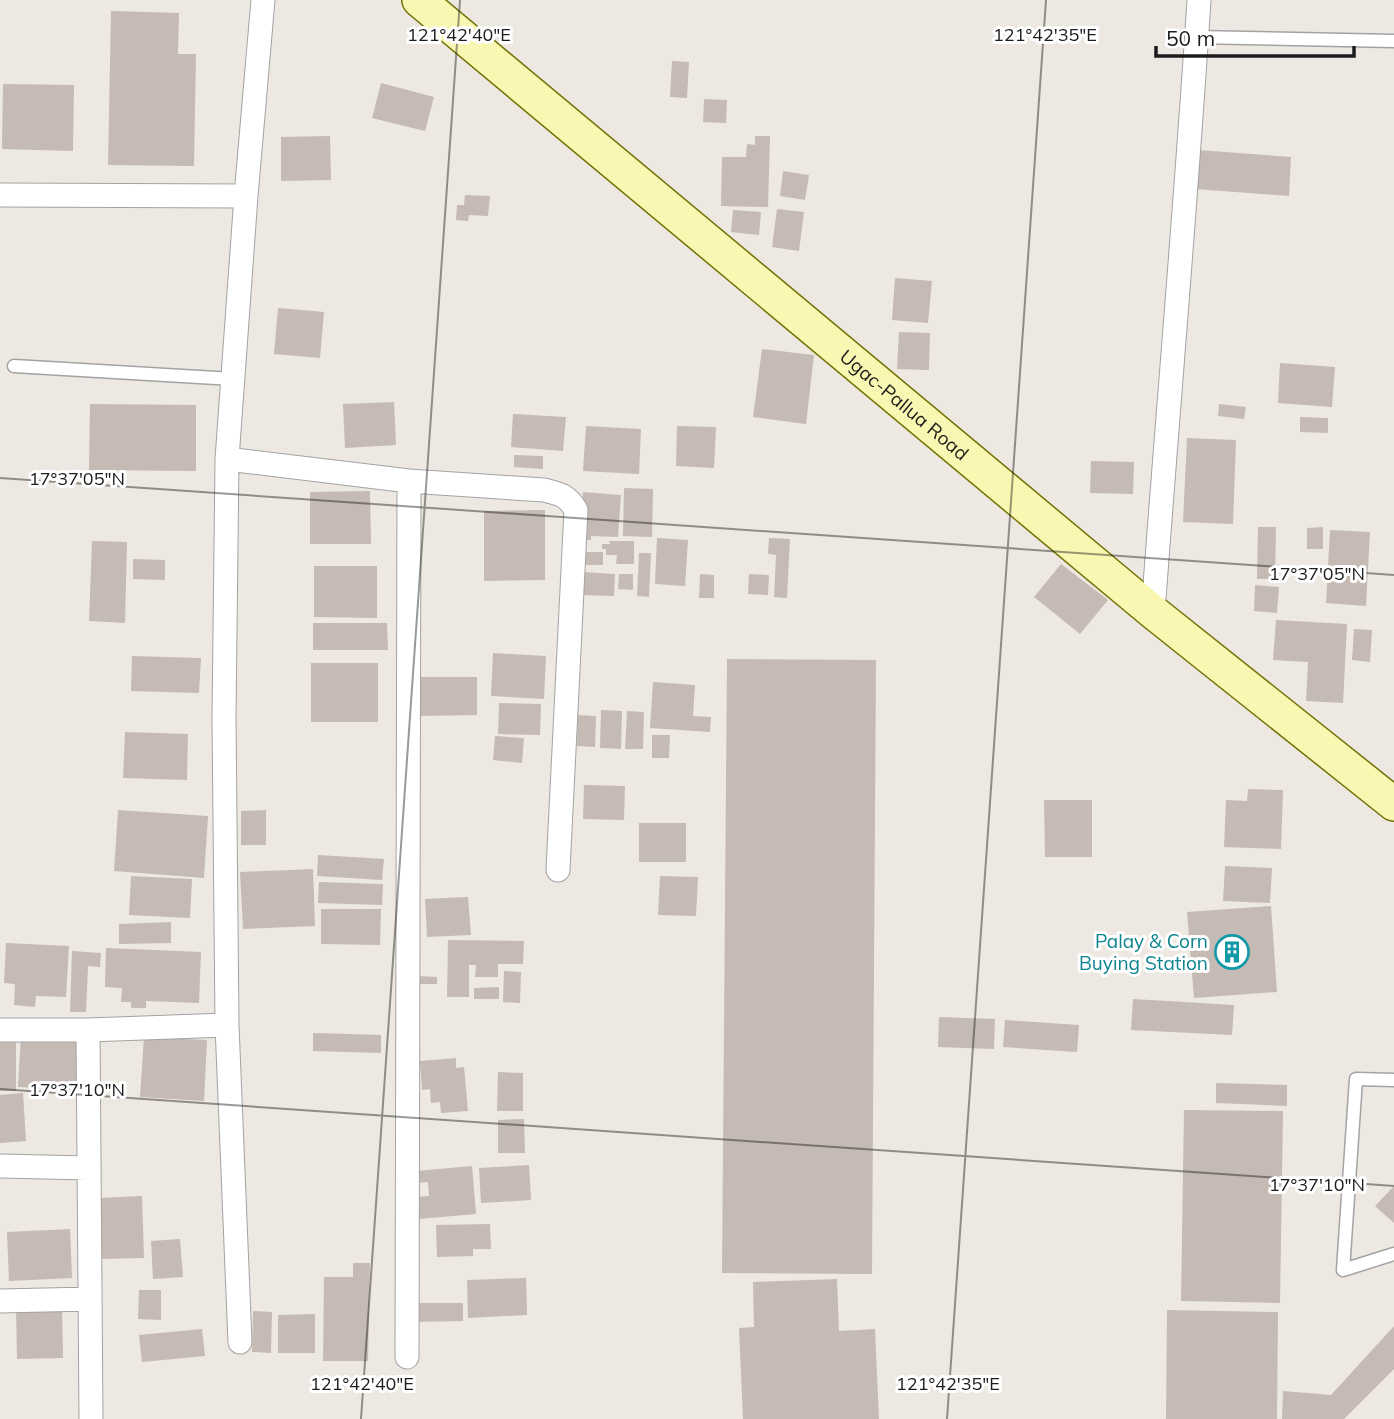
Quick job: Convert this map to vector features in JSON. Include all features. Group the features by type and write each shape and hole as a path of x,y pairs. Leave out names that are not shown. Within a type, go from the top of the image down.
{"street":[{"path":"240,1342 227,1025 224,719 227,459 263,0"},
{"name":"Ugac-Pallua Road","path":"419,0 1153,612 1394,804"},
{"path":"1153,612 1199,0"},
{"path":"0,195 246,196"},
{"path":"227,459 409,481 544,490 569,499 576,510 558,870"},
{"path":"407,1357 409,481"},
{"path":"0,1030 227,1025"},
{"path":"88,1030 91,1419"},
{"path":"0,1166 89,1168"},
{"path":"0,1301 90,1299"}],"lane":[{"path":"1196,37 1394,41"},
{"path":"14,366 233,379"},
{"path":"1394,1080 1356,1079 1343,1270 1394,1254"}],"building":[{"path":"111,11 179,13 178,54 196,54 194,166 108,165"},
{"path":"672,61 689,62 687,98 670,97"},
{"path":"381,83 434,97 425,131 372,118"},
{"path":"3,84 74,85 73,151 2,149"},
{"path":"704,99 727,100 726,123 703,122"},
{"path":"330,136 331,180 281,181 281,137"},
{"path":"755,136 770,136 768,207 721,206 722,157 746,157 747,144 755,145"},
{"path":"1198,150 1291,157 1289,196 1195,189"},
{"path":"783,171 809,175 805,200 780,196"},
{"path":"465,195 490,196 488,216 469,215 468,221 456,220 457,205 464,205"},
{"path":"777,209 804,212 799,251 772,247"},
{"path":"733,210 761,212 759,235 731,232"},
{"path":"895,278 932,281 928,323 892,320"},
{"path":"278,308 324,312 320,358 274,354"},
{"path":"899,332 930,333 929,370 897,369"},
{"path":"762,349 814,355 806,424 753,417"},
{"path":"1280,363 1335,367 1332,407 1278,403"},
{"path":"394,402 396,445 345,448 343,404"},
{"path":"90,404 196,405 196,471 89,470"},
{"path":"1219,404 1246,407 1244,419 1218,416"},
{"path":"513,414 566,417 563,451 511,447"},
{"path":"1300,417 1328,418 1328,433 1300,432"},
{"path":"586,426 641,429 639,474 583,471"},
{"path":"677,426 716,427 714,468 676,466"},
{"path":"1187,438 1236,440 1233,524 1183,522"},
{"path":"514,455 543,456 543,469 514,467"},
{"path":"1091,461 1134,462 1133,494 1090,493"},
{"path":"624,488 653,489 652,537 623,536"},
{"path":"370,491 371,544 310,544 310,492"},
{"path":"583,492 621,495 618,537 591,536 591,540 580,540"},
{"path":"545,510 545,580 484,581 484,511"},
{"path":"1258,527 1276,527 1275,579 1257,579"},
{"path":"1323,527 1323,549 1307,549 1307,528"},
{"path":"1330,530 1370,532 1366,606 1326,603"},
{"path":"657,538 688,540 685,586 655,584"},
{"path":"769,538 790,539 787,598 774,597 776,555 768,554"},
{"path":"92,541 127,542 125,623 89,621"},
{"path":"609,541 634,541 634,564 616,564 617,555 606,555 602,544 610,544"},
{"path":"580,552 603,552 603,565 580,565"},
{"path":"639,553 651,553 649,597 637,596"},
{"path":"133,559 165,560 165,580 133,579"},
{"path":"1061,564 1108,600 1080,634 1034,597"},
{"path":"314,566 377,566 377,618 314,617"},
{"path":"582,572 615,574 614,596 581,595"},
{"path":"619,574 633,574 633,590 618,589"},
{"path":"700,574 714,575 714,598 699,598"},
{"path":"749,574 769,575 768,595 748,594"},
{"path":"1255,585 1279,587 1277,613 1254,611"},
{"path":"1276,620 1347,624 1343,703 1306,701 1308,662 1273,660"},
{"path":"313,623 387,623 388,650 313,650"},
{"path":"1354,629 1372,630 1370,662 1352,660"},
{"path":"493,653 546,656 544,699 491,696"},
{"path":"132,656 201,658 199,693 131,691"},
{"path":"727,659 876,660 872,1274 722,1273"},
{"path":"311,663 378,663 378,722 311,722"},
{"path":"417,677 477,677 477,715 417,716"},
{"path":"653,682 695,685 693,716 711,717 710,732 650,728"},
{"path":"499,703 541,704 540,735 498,734"},
{"path":"601,710 622,711 621,749 600,748"},
{"path":"627,711 644,712 643,749 625,749"},
{"path":"578,715 596,716 595,747 577,746"},
{"path":"125,732 188,734 187,780 123,778"},
{"path":"652,735 670,735 669,758 652,758"},
{"path":"495,736 524,738 522,763 493,760"},
{"path":"584,785 625,786 624,820 583,819"},
{"path":"1248,789 1283,790 1281,849 1224,847 1226,800 1247,801"},
{"path":"1044,800 1092,800 1092,857 1045,857"},
{"path":"118,810 208,816 204,878 114,871"},
{"path":"266,810 266,845 241,845 241,811"},
{"path":"639,823 686,823 686,862 639,862"},
{"path":"318,855 384,859 382,880 317,876"},
{"path":"1225,866 1272,868 1270,903 1223,901"},
{"path":"313,869 315,926 243,929 240,872"},
{"path":"131,876 192,879 190,918 129,915"},
{"path":"660,876 698,877 696,916 658,915"},
{"path":"319,882 383,884 382,905 318,903"},
{"path":"468,897 471,935 427,937 425,899"},
{"name":"Palay & Corn Buying Station","path":"1271,906 1277,992 1194,998 1187,912"},
{"path":"321,909 381,909 380,945 321,944"},
{"path":"171,922 171,943 119,944 119,924"},
{"path":"448,940 524,941 523,964 498,964 498,977 475,977 476,965 469,965 469,997 447,997"},
{"path":"6,943 69,946 66,997 36,996 35,1007 14,1005 15,984 4,983"},
{"path":"106,948 201,952 199,1003 146,1001 146,1008 131,1008 131,1002 121,1002 122,988 105,987"},
{"path":"72,951 101,953 100,967 88,966 86,1012 70,1012"},
{"path":"504,971 521,972 520,1003 503,1002"},
{"path":"417,976 437,977 437,984 417,984"},
{"path":"499,987 499,999 474,999 474,988"},
{"path":"1133,999 1234,1005 1232,1035 1131,1030"},
{"path":"939,1017 995,1019 994,1049 938,1047"},
{"path":"1005,1020 1079,1025 1077,1052 1003,1047"},
{"path":"313,1033 381,1035 381,1053 313,1051"},
{"path":"21,1035 80,1039 78,1090 18,1087"},
{"path":"144,1037 207,1040 204,1101 140,1097"},
{"path":"0,1041 16,1041 16,1091 0,1091"},
{"path":"456,1058 456,1068 464,1067 468,1111 441,1113 440,1102 431,1103 430,1089 422,1090 420,1061"},
{"path":"498,1072 523,1073 523,1111 497,1111"},
{"path":"1216,1083 1287,1085 1287,1106 1216,1103"},
{"path":"23,1093 26,1141 0,1143 0,1095"},
{"path":"1184,1110 1283,1111 1280,1303 1181,1301"},
{"path":"524,1119 525,1153 498,1153 498,1120"},
{"path":"529,1165 531,1200 481,1203 479,1168"},
{"path":"472,1166 476,1214 418,1219 416,1197 429,1196 428,1182 417,1183 416,1171"},
{"path":"1394,1186 1394,1223 1375,1206"},
{"path":"142,1196 144,1258 101,1259 99,1198"},
{"path":"490,1224 491,1249 473,1249 473,1256 437,1257 436,1225"},
{"path":"70,1229 72,1278 9,1281 7,1232"},
{"path":"180,1239 183,1277 153,1279 151,1241"},
{"path":"353,1263 370,1263 368,1361 323,1361 324,1277 353,1277"},
{"path":"526,1278 527,1315 468,1318 467,1280"},
{"path":"837,1279 839,1331 875,1329 879,1419 743,1419 739,1328 754,1327 753,1282"},
{"path":"139,1290 161,1290 161,1320 138,1319"},
{"path":"413,1303 463,1303 463,1321 413,1322"},
{"path":"62,1306 63,1358 17,1359 16,1307"},
{"path":"1167,1310 1278,1312 1277,1419 1166,1419"},
{"path":"253,1311 272,1312 271,1353 252,1352"},
{"path":"315,1314 315,1353 278,1353 278,1315"},
{"path":"1394,1326 1394,1369 1344,1419 1282,1419 1283,1391 1331,1395"},
{"path":"202,1329 205,1356 142,1362 139,1335"}],"place":[{"name":"Palay & Corn Buying Station","path":"1232,952"}]}
